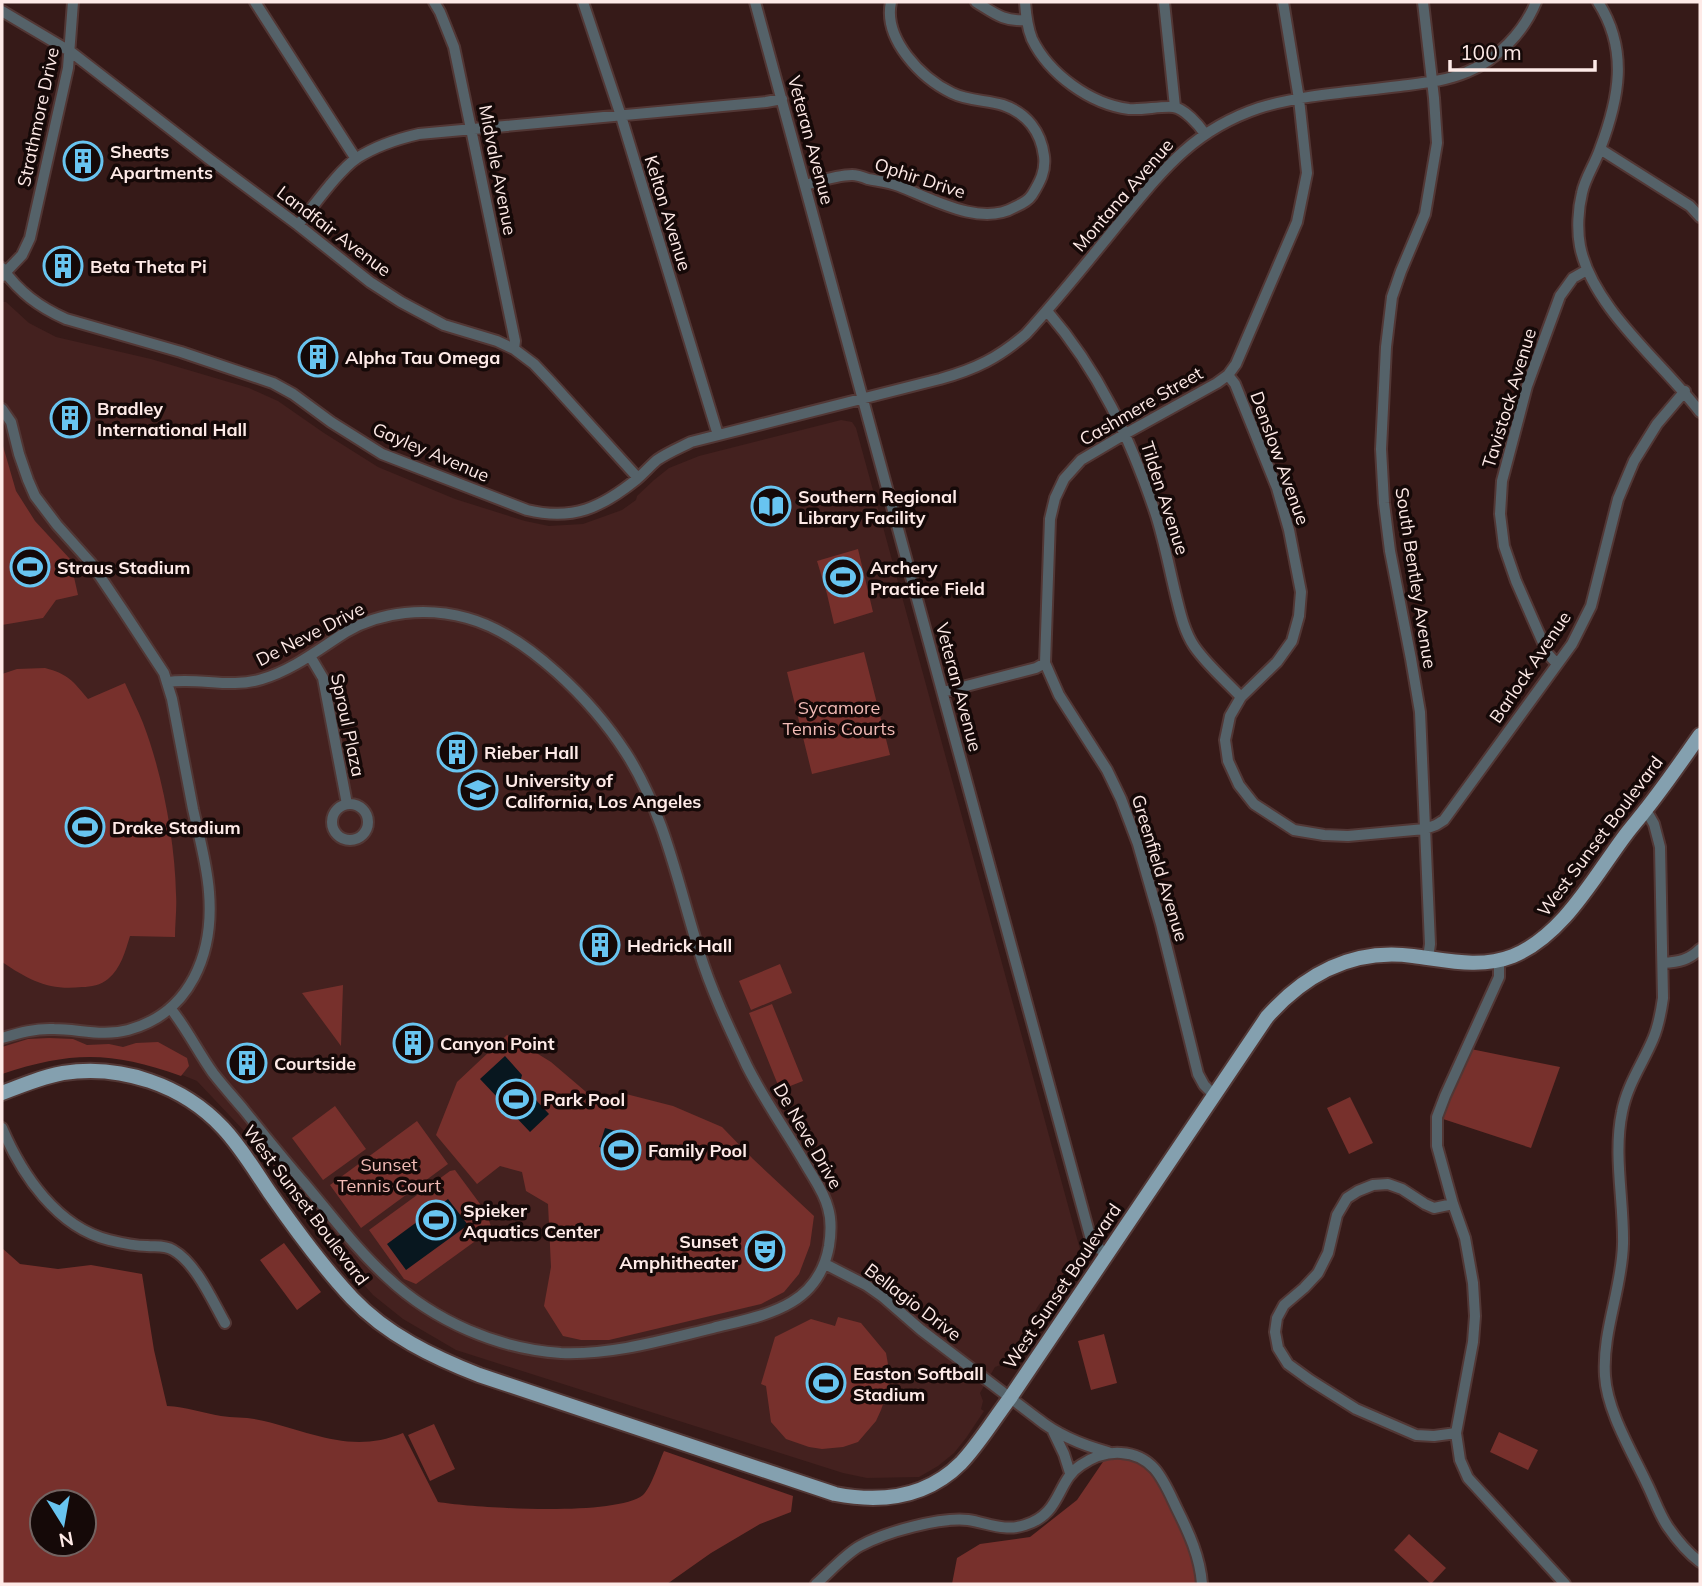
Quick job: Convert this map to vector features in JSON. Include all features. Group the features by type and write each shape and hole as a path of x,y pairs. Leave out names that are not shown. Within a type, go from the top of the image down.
{"main road":[{"name":"West Sunset Boulevard","path":"2,1093 49,1076 79,1071 125,1074 169,1089 204,1111 233,1139 292,1224 354,1300 379,1322 439,1359 479,1375 835,1494 886,1498 918,1491 932,1484 948,1475 967,1455 1010,1398 1267,1017 1283,999 1327,969 1360,958 1396,954 1460,963 1499,960 1532,945 1557,926 1700,734"}],"street":[{"name":"Strathmore Drive","path":"3,272 22,255 30,238 71,52 73,2"},
{"path":"255,2 356,159"},
{"name":"Midvale Avenue","path":"434,2 454,47 515,341 514,349"},
{"name":"Kelton Avenue","path":"583,2 621,116 718,435"},
{"name":"Veteran Avenue","path":"755,2 1090,1236 1106,1255"},
{"name":"Ophir Drive","path":"806,185 853,175 896,185 932,200 981,214 1008,211 1029,199 1042,180 1045,161 1043,143 1034,125 1020,113 1004,105 952,93 928,78 909,60 896,38 889,14 891,2"},
{"path":"976,2 1013,21 1026,20"},
{"path":"1024,2 1031,36 1047,64 1081,91 1101,102 1128,108 1175,107 1197,123 1205,134"},
{"path":"1164,2 1175,107"},
{"name":"Cashmere Street","path":"1045,663 1050,519 1055,498 1064,479 1081,460 1217,383 1228,374 1236,364 1297,222 1307,173 1283,2"},
{"name":"South Bentley Avenue","path":"1423,2 1437,143 1425,214 1392,297 1381,449 1390,551 1420,712 1430,944 1428,958"},
{"name":"Montana Avenue","path":"864,398 968,372 1018,341 1047,311 1167,166 1205,134 1256,109 1298,99 1432,82 1467,72 1481,66 1505,47 1519,31 1536,2"},
{"path":"1598,2 1615,34 1619,63 1617,92 1613,113 1582,192 1580,245 1587,270 1611,310 1685,391 1700,412"},
{"name":"Landfair Avenue","path":"2,11 71,52 370,282 444,325 514,349 551,382 638,478"},
{"path":"298,225 356,159 399,138 782,99"},
{"path":"1600,149 1690,206 1700,217"},
{"name":"Tavistock Avenue","path":"1557,664 1548,654 1516,581 1504,545 1500,514 1502,481 1527,386 1560,296 1573,278 1587,270"},
{"name":"Gayley Avenue","path":"3,272 28,298 66,319 181,352 273,383 382,454 527,510 544,514 594,508 638,478 656,461 691,442 864,398"},
{"name":"Tilden Avenue","path":"1047,311 1095,375 1125,433 1156,517 1181,617 1192,643 1207,663 1241,697"},
{"name":"Denslow Avenue","path":"1228,374 1235,384 1277,488 1289,530 1301,592 1299,616 1292,641 1277,663 1241,697 1230,716 1225,740 1228,761 1239,785 1254,804 1294,830 1348,836 1426,829"},
{"name":"Barlock Avenue","path":"1426,829 1444,820 1572,644 1591,606 1618,499 1634,461 1657,424 1685,391"},
{"path":"2,409 13,429 35,496 91,563 157,662 167,682 206,875 210,908 198,971 193,983 171,1009 145,1024 114,1033 38,1029 2,1038"},
{"name":"De Neve Drive","path":"167,682 190,680 230,684 253,681 276,674 350,630 375,620 408,613 448,614 483,624 509,636 557,674 586,701 627,754 649,794 700,956 728,1025 754,1079 826,1201 831,1227 825,1265 805,1292 790,1305 772,1313 674,1337 590,1353 557,1353 494,1341 429,1310 406,1294 369,1260 214,1074 171,1009"},
{"name":"Sproul Plaza","path":"310,656 323,678 347,804"},
{"path":"943,692 1045,663"},
{"name":"Greenfield Avenue","path":"1045,663 1059,695 1107,771 1121,799 1138,844 1161,924 1198,1074 1204,1085 1214,1094"},
{"path":"1646,810 1654,824 1660,847 1663,998 1653,1039 1625,1098 1618,1135 1623,1245 1605,1346 1604,1377 1619,1425 1666,1525 1700,1562"},
{"path":"1663,963 1689,959 1700,949"},
{"path":"1499,960 1499,977 1444,1096 1437,1117 1437,1146 1465,1238 1475,1316 1474,1342 1456,1433 1460,1460 1468,1478 1565,1584"},
{"path":"2,1128 31,1181 63,1216 88,1233 109,1240 163,1246 172,1250 187,1261 225,1324"},
{"path":"1453,1204 1434,1208 1388,1184 1374,1185 1347,1198 1337,1215 1328,1253 1318,1273 1284,1305 1275,1332 1278,1348 1288,1364 1356,1409 1416,1435 1456,1433"},
{"name":"Bellagio Drive","path":"825,1265 866,1285 883,1297 921,1330 1053,1431"},
{"path":"1053,1431 1090,1448 1137,1455 1147,1461 1159,1474 1190,1535 1198,1558 1202,1584"},
{"path":"1053,1431 1070,1473"},
{"path":"816,1584 858,1547 873,1539 915,1526 947,1520 968,1520 1006,1528 1027,1525 1052,1507 1070,1473 1081,1464 1109,1452"}],"shaded area":[{"name":"University of California, Los Angeles","path":"2,302 6,302 29,323 56,337 151,359 249,388 278,401 378,467 455,499 549,526 583,524 622,510 669,468 699,456 841,420 852,422 856,428 1081,1253 1079,1263 1057,1292 1038,1306 1006,1363 995,1367 980,1393 983,1401 981,1409 984,1411 954,1453 919,1477 867,1478 843,1473 456,1350 403,1319 373,1295 247,1134 197,1081 150,1062 102,1055 58,1057 27,1064 2,1074"}],"green space":[{"path":"2,446 16,491 35,521 70,559 78,595 56,600 43,618 2,625"},
{"name":"Archery Practice Field","path":"858,549 873,612 834,624 817,561"},
{"name":"Sycamore Tennis Courts","path":"864,652 890,755 812,774 787,672"},
{"name":"Drake Stadium","path":"45,668 70,679 88,699 125,683 150,742 162,785 170,830 175,873 175,937 130,936 122,959 112,975 102,983 89,987 49,986 30,979 2,962 2,674 17,669"},
{"path":"780,964 792,993 751,1010 739,981"},
{"path":"343,985 341,1046 302,993"},
{"path":"772,1004 803,1081 780,1090 749,1013"},
{"path":"507,1035 551,1062 592,1097 626,1094 673,1106 722,1127 814,1216 810,1245 799,1274 784,1292 761,1304 609,1340 581,1340 563,1336 544,1306 551,1267 548,1204 526,1191 522,1172 500,1166 477,1184 436,1135 457,1082"},
{"path":"28,1039 73,1039 87,1045 109,1044 123,1047 136,1043 158,1042 187,1058 189,1066 181,1076 134,1062 92,1057 49,1061 2,1074 2,1047"},
{"path":"1466,1048 1560,1067 1531,1148 1437,1117"},
{"path":"1350,1097 1373,1143 1349,1154 1327,1108"},
{"name":"Sunset Tennis Court","path":"335,1106 366,1149 323,1180 292,1138"},
{"name":"Sunset Tennis Court","path":"417,1121 448,1164 361,1228 330,1185"},
{"name":"Spieker Aquatics Center","path":"455,1170 486,1212 492,1229 416,1284 404,1279 369,1230"},
{"path":"284,1243 321,1292 297,1310 260,1260"},
{"path":"2,1248 20,1264 58,1269 91,1265 142,1274 154,1350 167,1406 259,1420 316,1436 350,1442 385,1439 403,1433 438,1502 544,1509 628,1502 646,1492 664,1451 793,1496 791,1512 760,1524 711,1553 667,1584 2,1584"},
{"name":"Easton Softball Stadium","path":"838,1317 861,1323 886,1353 891,1381 876,1421 858,1442 843,1447 809,1447 786,1439 771,1422 766,1386 761,1384 775,1337 811,1319 835,1326"},
{"path":"1104,1334 1117,1383 1091,1390 1078,1341"},
{"path":"434,1424 455,1469 430,1481 408,1435"},
{"path":"1499,1432 1538,1450 1528,1470 1490,1452"},
{"path":"1109,1453 1147,1461 1190,1535 1202,1584 952,1584 957,1558 980,1544 1030,1537 1077,1500"},
{"path":"1409,1534 1446,1568 1431,1584 1394,1550"}],"water":[{"name":"Park Pool","path":"505,1056 522,1075 520,1083 549,1114 530,1132 480,1079"},
{"name":"Family Pool","path":"605,1128 637,1137 628,1170 611,1166 616,1152 599,1147"},
{"path":"448,1199 468,1225 406,1270 387,1244"}],"place":[{"name":"Sheats Apartments","path":"83,161"},
{"name":"Beta Theta Pi","path":"63,266"},
{"name":"Alpha Tau Omega","path":"318,357"},
{"name":"Bradley International Hall","path":"70,418"},
{"name":"Southern Regional Library Facility","path":"771,506"},
{"name":"Straus Stadium","path":"30,567"},
{"name":"Archery Practice Field","path":"843,577"},
{"name":"Rieber Hall","path":"457,752"},
{"name":"University of California, Los Angeles","path":"478,790"},
{"name":"Drake Stadium","path":"85,827"},
{"name":"Hedrick Hall","path":"600,945"},
{"name":"Canyon Point","path":"413,1043"},
{"name":"Courtside","path":"247,1063"},
{"name":"Park Pool","path":"516,1099"},
{"name":"Family Pool","path":"621,1150"},
{"name":"Spieker Aquatics Center","path":"436,1220"},
{"name":"Sunset Amphitheater","path":"765,1251"},
{"name":"Easton Softball Stadium","path":"826,1383"}]}
